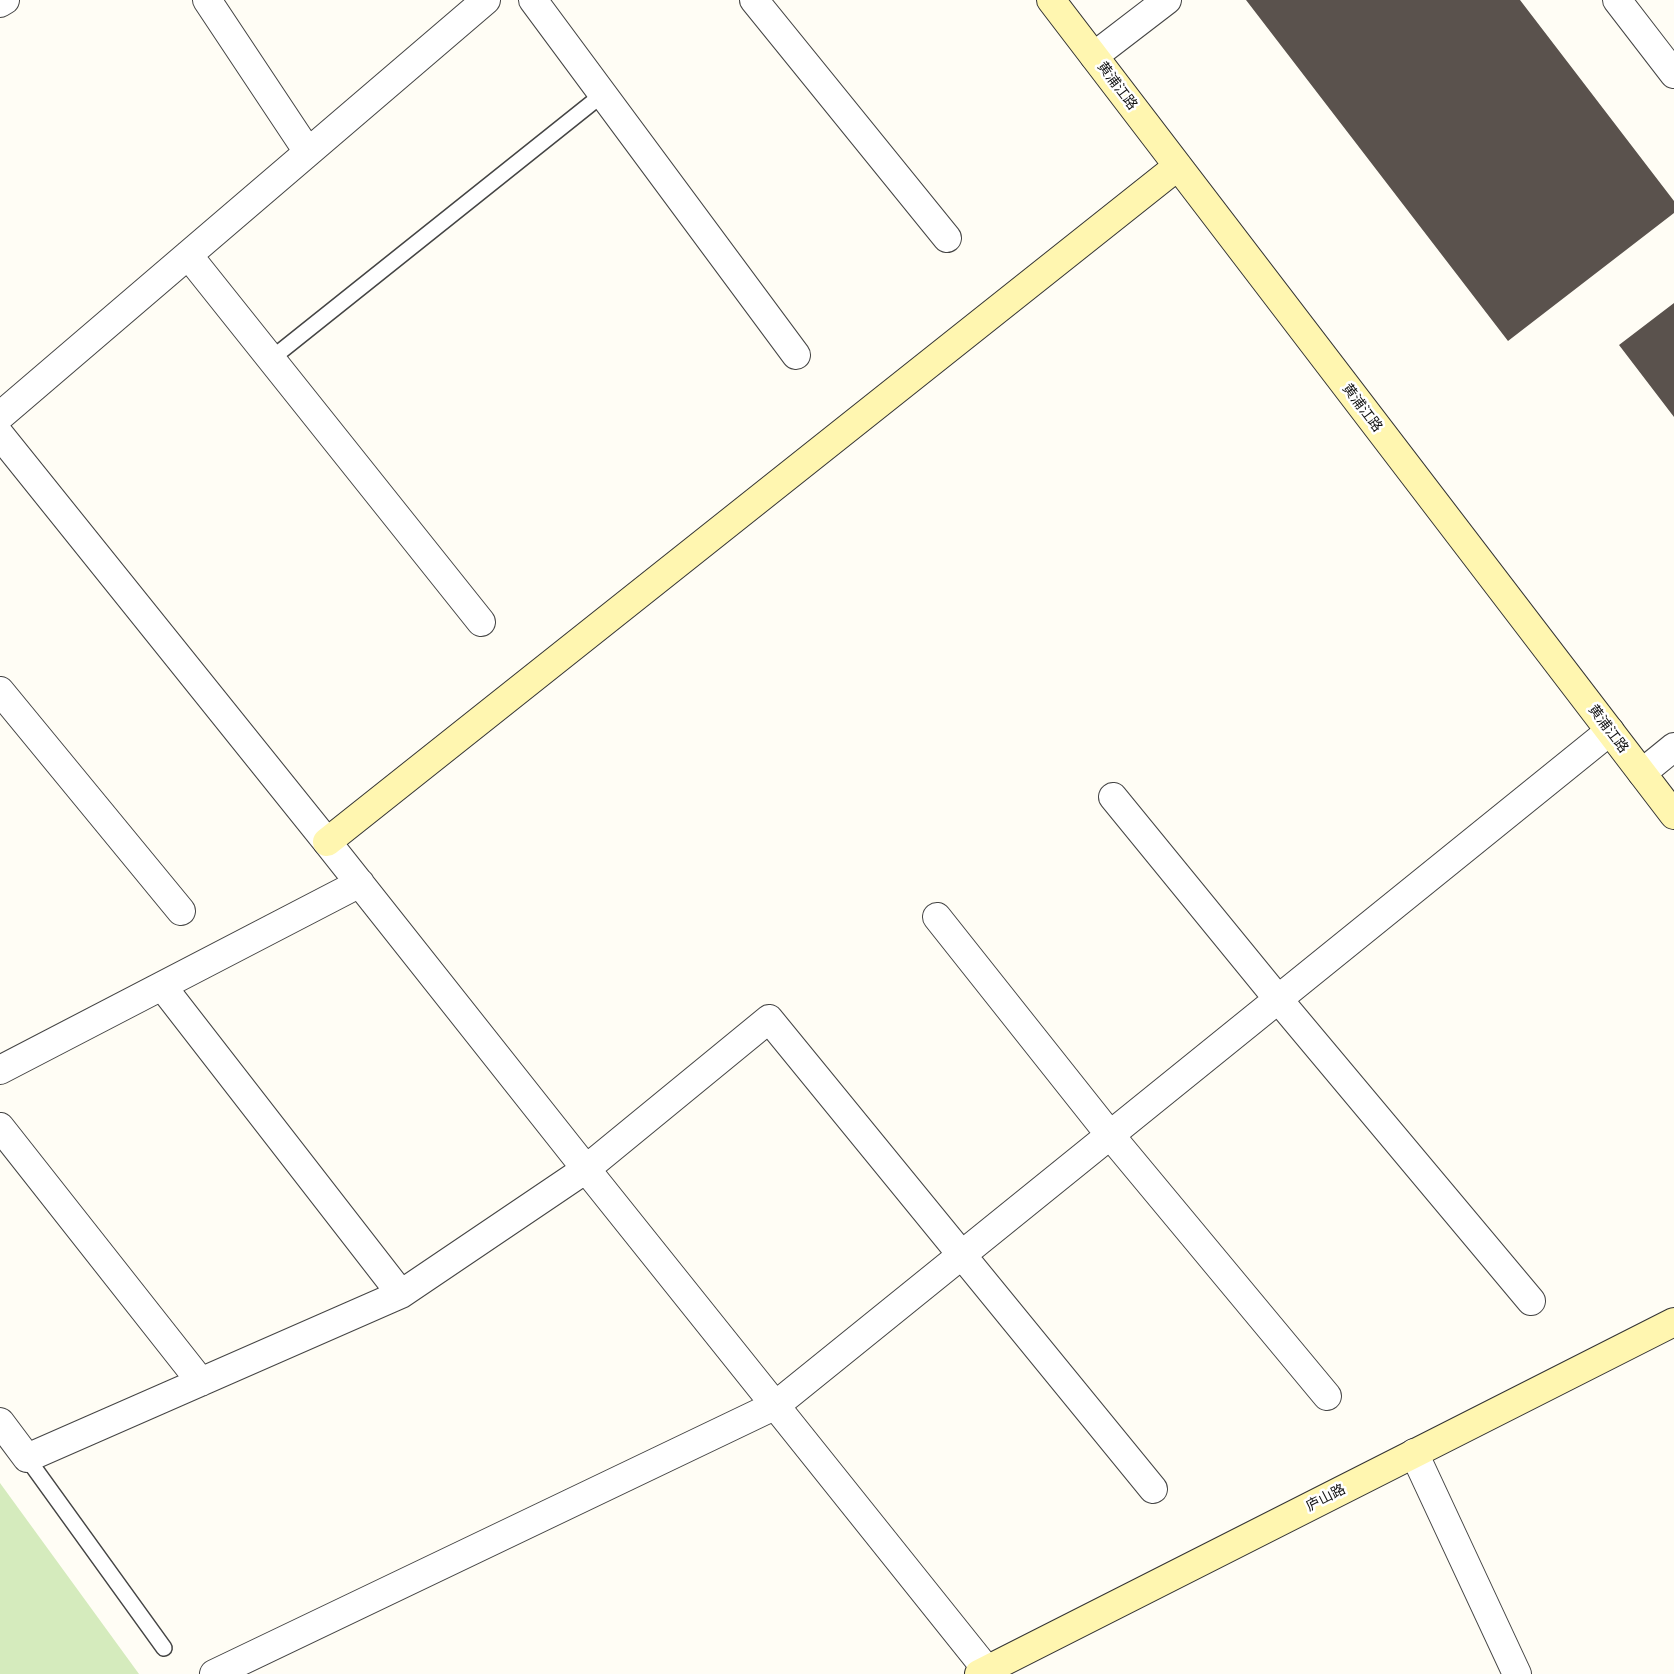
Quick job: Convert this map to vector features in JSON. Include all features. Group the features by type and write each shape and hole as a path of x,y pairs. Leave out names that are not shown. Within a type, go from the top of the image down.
{"street":[{"path":"0,3 5,0"},
{"path":"207,0 308,152"},
{"path":"0,416 486,0"},
{"path":"532,0 796,355"},
{"path":"754,0 947,238"},
{"name":"黄浦江路","path":"1051,0 1674,815"},
{"path":"1094,56 1167,0"},
{"path":"1617,0 1674,74"},
{"path":"327,842 1178,166"},
{"path":"188,255 481,622"},
{"path":"0,435 776,1406 983,1672"},
{"path":"0,691 180,911"},
{"path":"214,1674 776,1406 1610,731"},
{"path":"1642,773 1674,747"},
{"path":"1113,797 1278,999 1531,1302"},
{"path":"0,1070 360,884"},
{"path":"937,917 1110,1135 1327,1396"},
{"path":"162,986 401,1294"},
{"path":"0,1422 27,1458 401,1294 586,1169 769,1019 1153,1490"},
{"path":"0,1127 201,1382"},
{"name":"庐山路","path":"983,1672 1674,1322"},
{"path":"1414,1453 1517,1674"}],"lane":[{"path":"271,359 603,94"},
{"path":"27,1458 164,1648"}],"green space":[{"path":"0,1483 139,1674 0,1674"}],"building":[{"path":"1246,0 1520,0 1674,201 1674,213 1508,341"},
{"path":"1674,303 1674,417 1619,345"}]}
